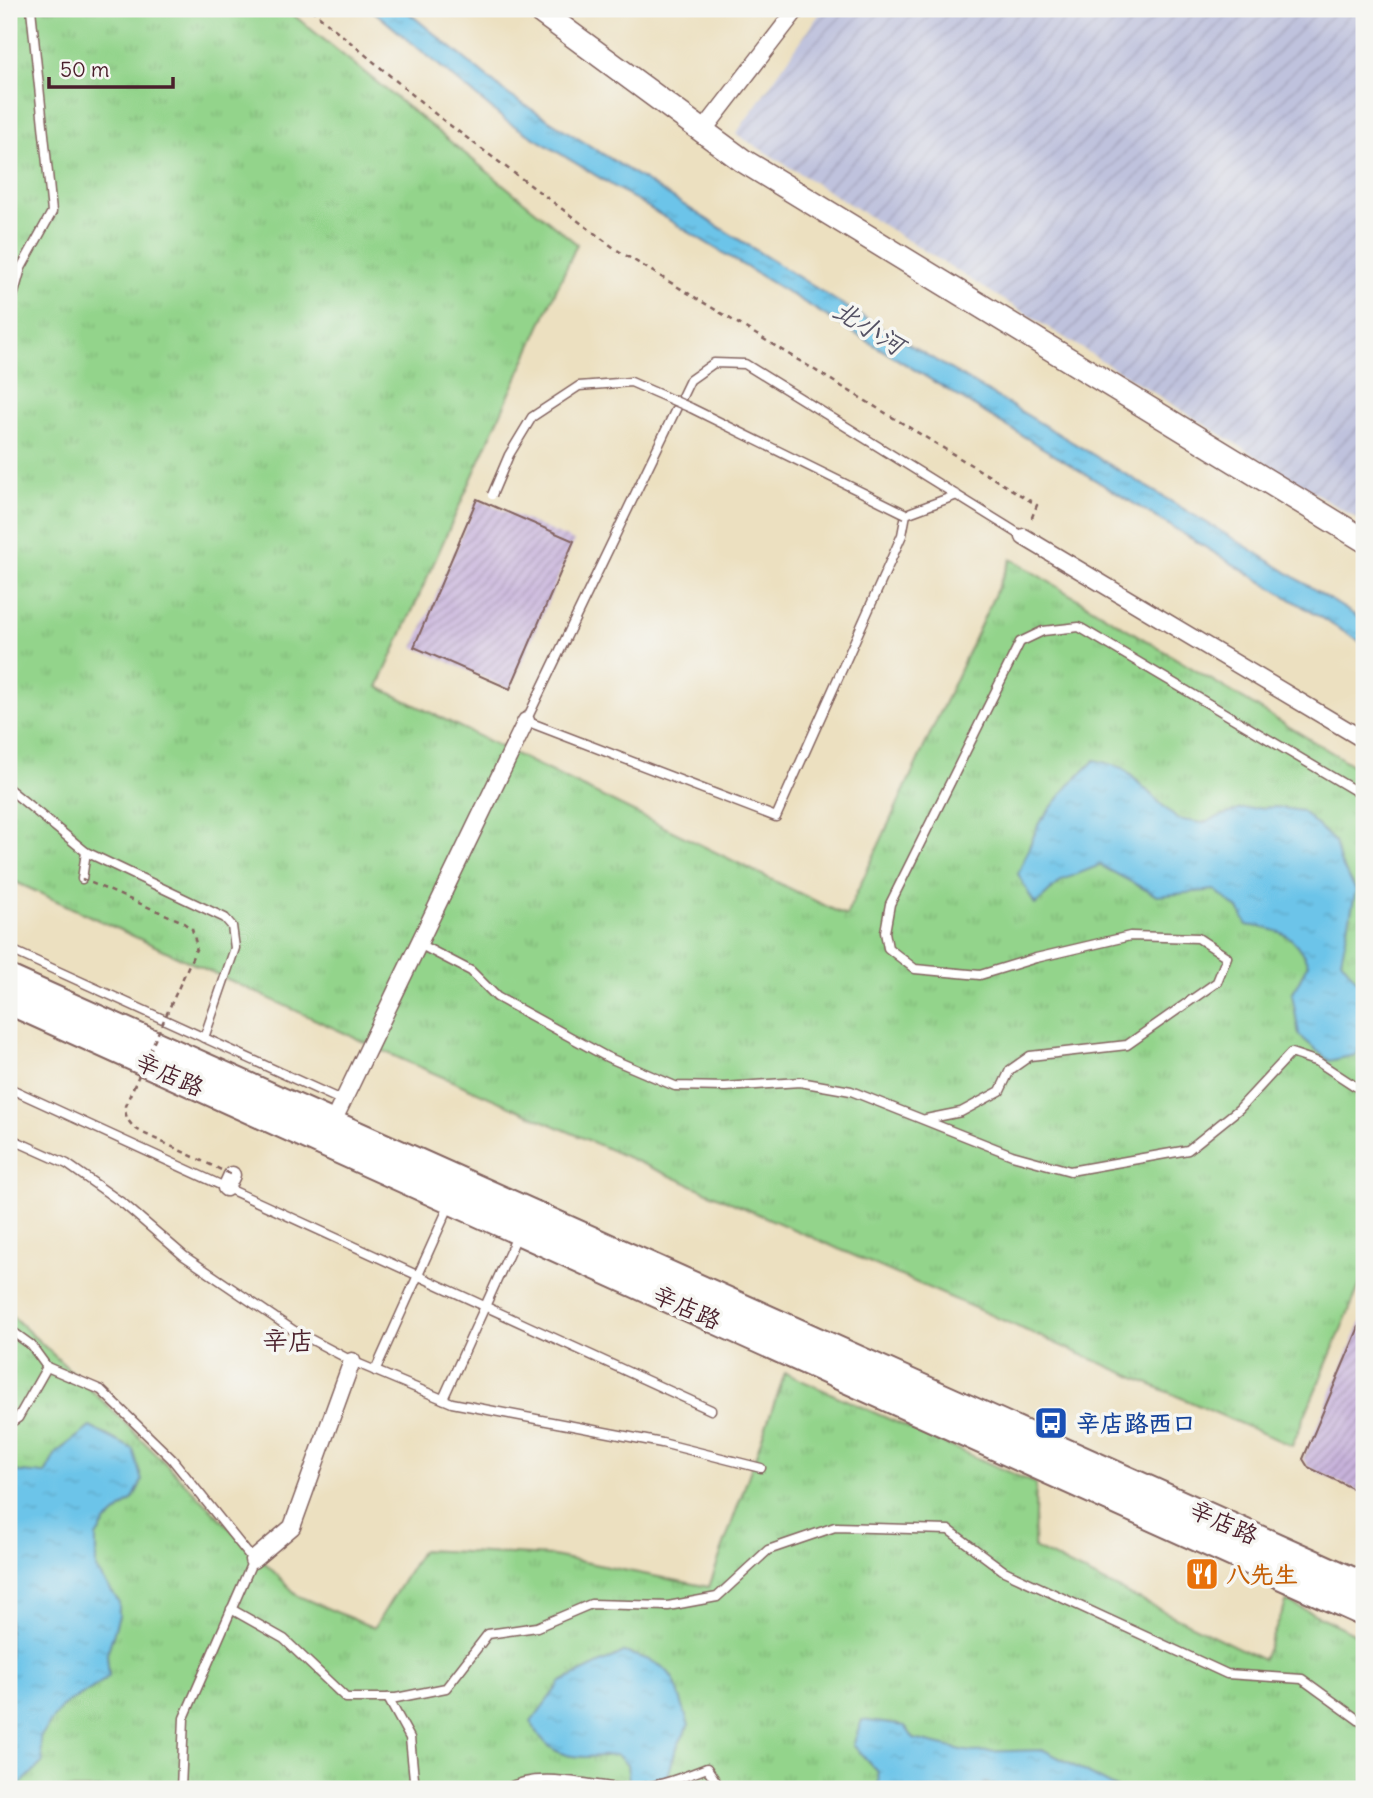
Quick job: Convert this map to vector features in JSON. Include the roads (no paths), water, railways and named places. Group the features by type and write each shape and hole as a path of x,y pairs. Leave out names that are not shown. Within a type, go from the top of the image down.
{"main road":[{"name":"辛店路","path":"9,979 1364,1586"},
{"name":"辛店路","path":"9,1002 332,1123 451,1202 1364,1613"}],"street":[{"path":"537,9 742,160 1364,540"},
{"path":"703,131 797,9"},
{"path":"1024,537 1364,740"},
{"path":"332,1123 526,722"},
{"path":"253,1560 292,1527 352,1361"}],"lane":[{"path":"9,312 22,268 52,212 31,9"},
{"path":"906,514 902,535 776,817 526,722 690,380 714,363 745,364 1024,537"},
{"path":"492,495 509,455 533,417 579,386 631,382 691,408 906,514 957,495"},
{"path":"926,1119 961,1112 1000,1091 1010,1070 1030,1056 1127,1045 1217,982 1227,957 1198,938 1130,936 980,975 915,969 888,948 885,932 890,904 1020,642 1043,631 1079,627 1364,796"},
{"path":"9,789 86,852 225,918 232,926 235,948 204,1038"},
{"path":"1364,816 1364,823"},
{"path":"82,879 86,852"},
{"path":"419,944 471,971 497,997 607,1057 675,1086 725,1087 800,1082 851,1091 1012,1155 1070,1171 1188,1150 1239,1110 1290,1053 1318,1062 1364,1092"},
{"path":"9,949 204,1038 332,1123"},
{"path":"9,1088 229,1181 417,1276 711,1410"},
{"path":"9,1138 67,1164 125,1205 195,1263 293,1331 352,1361 443,1399 662,1443 761,1468"},
{"path":"375,1371 451,1202"},
{"path":"443,1399 519,1232"},
{"path":"9,1329 31,1345 47,1367 101,1390 172,1459 253,1560 184,1718 181,1789"},
{"path":"9,1424 18,1418 47,1367"},
{"path":"230,1609 284,1639 346,1698 388,1698 446,1688 488,1633 537,1627 591,1604 668,1606 717,1597 768,1550 835,1527 949,1530 1004,1572 1227,1674 1303,1679 1364,1724"},
{"path":"388,1698 410,1738 415,1789"},
{"path":"506,1789 561,1779 625,1788 669,1783 707,1768 721,1789"}],"water":[{"name":"北小河","path":"371,9 404,9 509,95 835,300 1252,550 1364,621 1364,644 505,120"},
{"path":"1095,760 1123,768 1177,819 1202,823 1241,809 1275,807 1302,811 1335,842 1340,862 1356,890 1341,960 1364,989 1364,1042 1355,1055 1329,1061 1299,1035 1292,994 1308,964 1302,953 1285,934 1247,925 1239,910 1215,890 1157,896 1100,865 1062,880 1035,905 1018,874 1039,823 1070,784"},
{"path":"90,1427 133,1449 142,1481 133,1499 105,1523 96,1537 96,1569 119,1602 119,1616 107,1654 109,1676 67,1703 58,1712 40,1738 43,1762 16,1789 9,1789 9,1471 45,1474 56,1453"},
{"path":"624,1652 655,1662 671,1675 689,1725 676,1749 664,1789 630,1789 627,1765 617,1755 567,1755 548,1745 531,1722 561,1682"},
{"path":"862,1720 905,1726 914,1739 971,1752 1044,1750 1118,1789 1006,1789 985,1783 982,1789 879,1789 878,1772 853,1745"}],"place":[{"name":"辛店路西口","path":"1051,1423"},
{"name":"八先生","path":"1202,1574"}],"district":[{"name":"辛店","path":"288,1340"}]}
